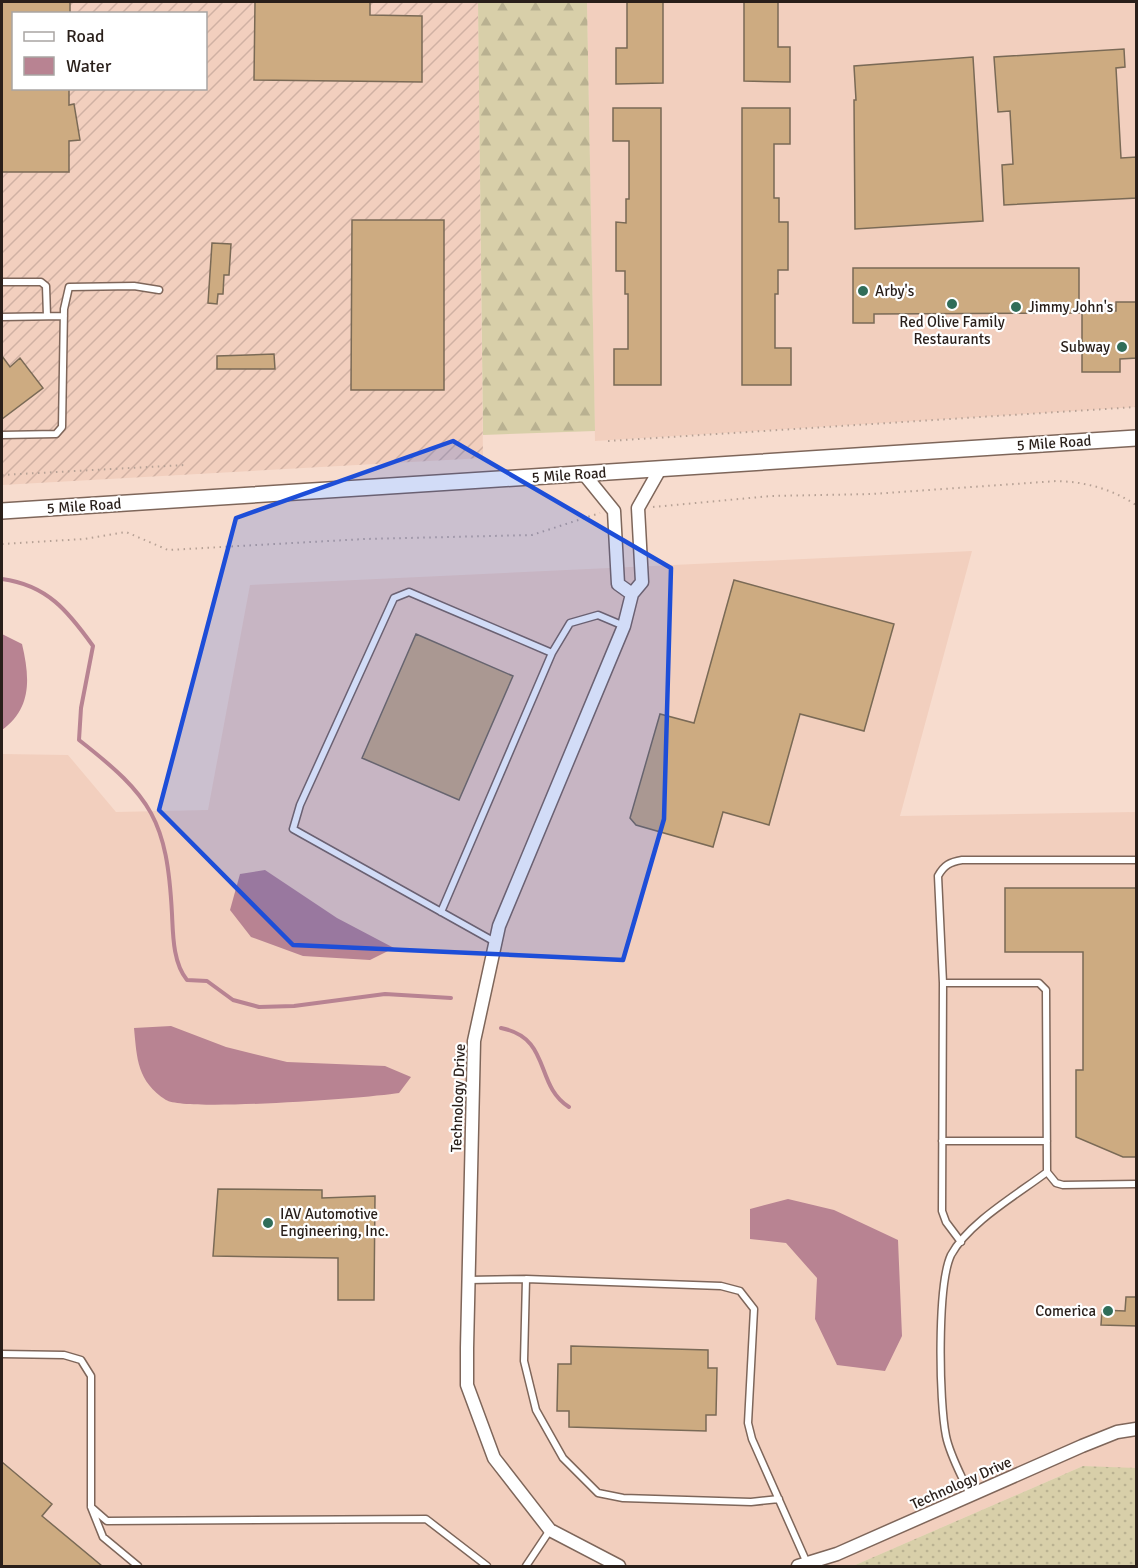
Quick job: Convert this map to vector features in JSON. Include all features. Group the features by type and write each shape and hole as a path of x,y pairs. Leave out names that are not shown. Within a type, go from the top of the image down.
{"street":[{"name":"5 Mile Road","path":"2,511 1137,438"},
{"path":"638,508 660,469"},
{"path":"584,474 614,511 618,584 632,594"},
{"name":"Technology Drive","path":"619,1566 550,1530 494,1458 467,1385 468,1280 474,1041 495,943 499,926 624,626 632,594 642,582 638,508"},
{"name":"Technology Drive","path":"802,1565 837,1554 1117,1432 1137,1429"}],"lane":[{"path":"2,282 41,282 46,286 47,316"},
{"path":"2,435 56,434 62,427 64,316 69,287 134,286 159,290"},
{"path":"2,317 64,316"},
{"path":"495,943 293,829 300,805 394,598 409,592 552,653"},
{"path":"441,912 552,653 570,623 598,615 624,626"},
{"path":"962,1242 946,1222 942,1211 943,983 938,876 942,869 951,862 1137,860"},
{"path":"943,983 1039,983 1044,986 1047,1172 1056,1183 1063,1185 1137,1184"},
{"path":"942,1141 1047,1141"},
{"path":"970,1495 946,1438 941,1405 942,1294 952,1254 972,1229 1047,1172"},
{"path":"526,1279 524,1361 536,1410 563,1458 598,1493 623,1498 751,1502 779,1499"},
{"path":"468,1280 526,1279 721,1286 740,1291 754,1309 748,1423 752,1439 779,1499 802,1565"},
{"path":"2,1354 63,1355 81,1360 91,1376 91,1507 103,1537 138,1566"},
{"path":"91,1507 106,1521 426,1519 487,1566"},
{"path":"526,1566 550,1530"}],"path":[{"path":"608,441 1137,407"},
{"path":"2,475 185,465"},
{"path":"638,508 771,495 872,494 1057,481 1079,482 1113,491 1137,505"},
{"path":"2,544 84,538 126,532 168,550 365,539 532,535 590,514 614,511"}],"highlighted area":[{"path":"453,441 671,568 664,819 623,960 293,945 159,810 236,518"}],"shaded area":[{"path":"2,2 478,2 483,458 2,485"},
{"path":"587,2 1136,2 1136,407 595,441"},
{"path":"972,551 900,816 1136,812 1136,1469 1083,1466 853,1566 2,1566 2,754 68,755 116,812 208,810 250,585"}],"green space":[{"path":"478,2 587,2 595,431 483,435"},
{"path":"1083,1466 1136,1468 1136,1566 853,1566"}],"water":[{"path":"2,634 22,644 27,680 24,702 19,712 2,730"},
{"path":"265,870 337,918 394,948 370,960 303,956 251,937 230,910 240,874"},
{"path":"171,1026 226,1047 287,1062 385,1066 411,1077 399,1093 278,1103 206,1105 180,1103 166,1100 149,1085 140,1068 136,1050 134,1028"},
{"path":"788,1199 834,1210 898,1240 902,1336 885,1371 837,1365 815,1319 817,1278 786,1243 750,1239 750,1209"}],"building":[{"path":"2,2 70,2 70,12 12,12 12,90 69,90 69,105 74,104 80,140 69,141 69,172 2,172"},
{"path":"255,2 370,2 370,15 422,16 422,82 254,80"},
{"path":"627,2 663,2 663,83 616,84 616,48 627,48"},
{"path":"744,2 778,2 778,47 790,47 790,82 744,81"},
{"path":"1124,49 1125,67 1116,68 1121,158 1137,157 1137,198 1004,205 1002,165 1013,164 1010,111 998,112 994,57"},
{"path":"973,57 983,221 855,229 854,66"},
{"path":"613,108 661,108 661,385 614,385 614,349 628,349 628,294 625,294 625,271 616,271 616,222 626,223 626,199 629,199 629,141 613,141"},
{"path":"742,108 790,108 790,144 774,144 774,198 779,198 779,222 788,222 788,270 778,270 778,294 775,294 775,348 791,348 791,385 742,385"},
{"path":"352,220 444,220 444,390 351,390"},
{"path":"212,243 231,244 229,275 224,275 223,294 218,294 217,304 208,303"},
{"path":"853,268 1079,268 1079,313 874,314 874,323 853,323"},
{"path":"1116,302 1137,302 1137,358 1120,359 1120,372 1082,372 1082,311 1116,311"},
{"path":"274,354 275,369 217,369 217,356"},
{"path":"2,356 10,367 20,358 43,388 2,419"},
{"path":"734,580 894,624 864,731 800,714 769,825 723,812 713,847 636,825 630,818 660,714 694,723"},
{"path":"416,634 513,676 459,800 362,758"},
{"path":"1005,888 1137,888 1137,1157 1123,1157 1076,1137 1076,1070 1083,1070 1083,952 1005,952"},
{"path":"218,1189 322,1190 322,1198 375,1196 374,1300 338,1300 338,1258 213,1256"},
{"name":"Comerica","path":"1126,1297 1137,1297 1137,1326 1101,1325 1102,1310 1125,1311"},
{"path":"571,1346 708,1350 708,1368 717,1368 716,1415 706,1415 706,1431 569,1427 569,1411 557,1411 558,1364 571,1364"},
{"path":"2,1462 52,1504 42,1516 102,1566 2,1566"}],"waterway":[{"path":"2,579 32,587 55,602 75,622 93,646 81,708 79,740 124,778 151,813 166,855 176,957 187,980 207,981 233,1000 259,1007 294,1006 385,994 451,998"},
{"path":"501,1028 517,1033 528,1041 536,1052 551,1087 558,1098 569,1107"}],"place":[{"name":"Arby's","path":"863,291"},
{"name":"Red Olive Family Restaurants","path":"952,304"},
{"name":"Jimmy John's","path":"1016,307"},
{"name":"Subway","path":"1122,347"},
{"name":"IAV Automotive Engineering, Inc.","path":"268,1223"},
{"name":"Comerica","path":"1108,1311"}]}
